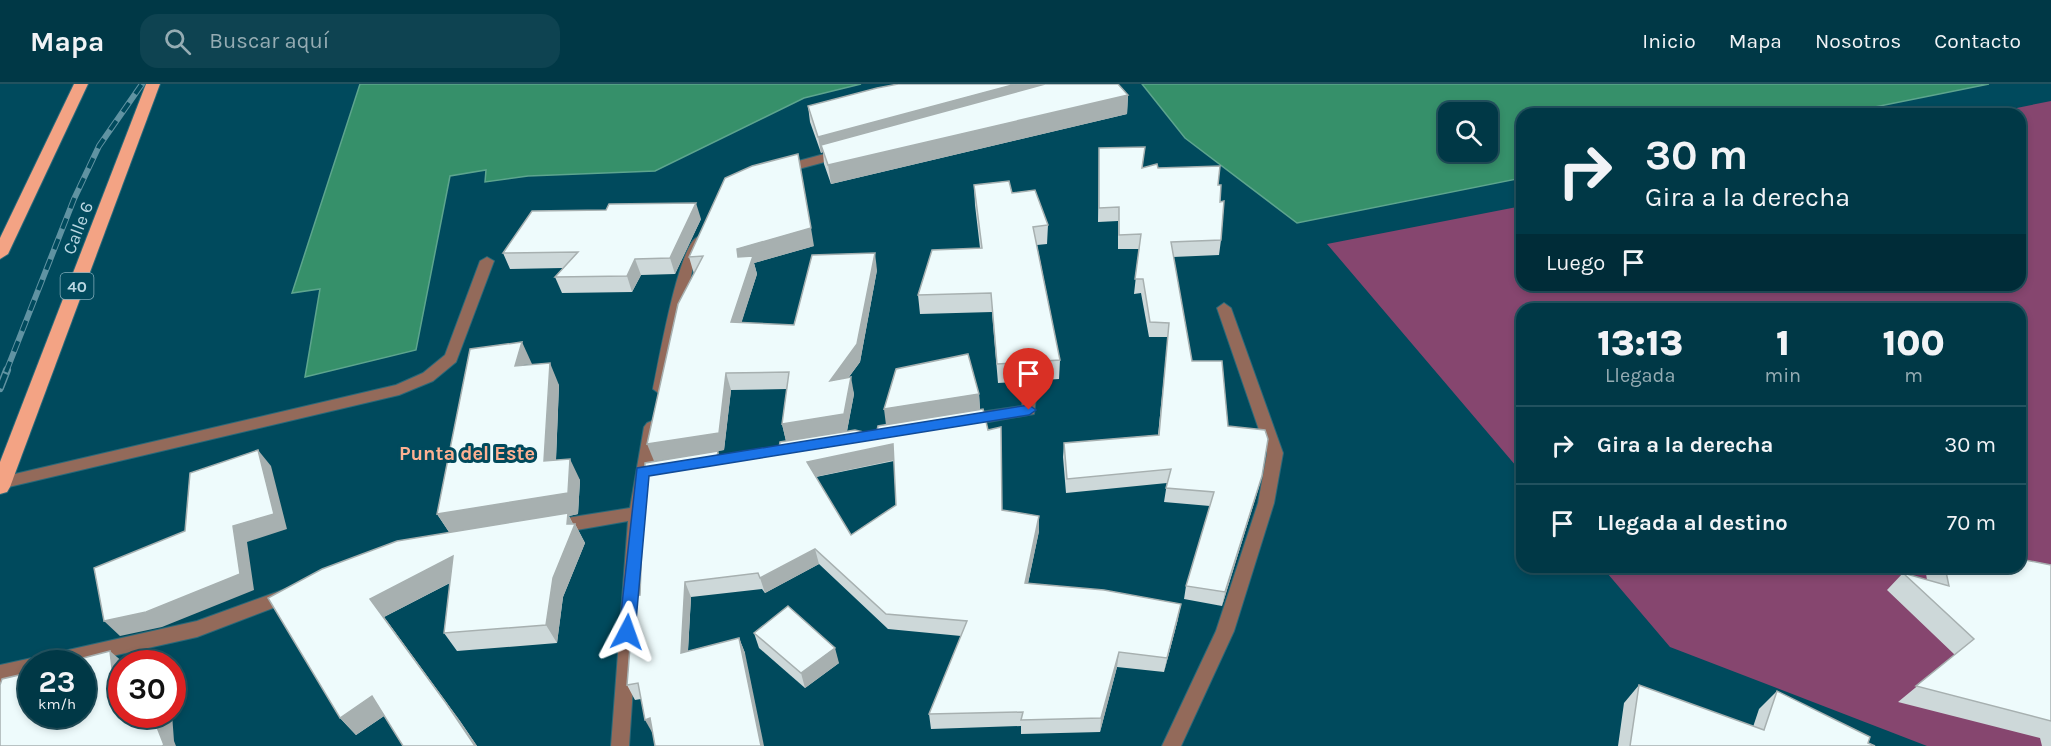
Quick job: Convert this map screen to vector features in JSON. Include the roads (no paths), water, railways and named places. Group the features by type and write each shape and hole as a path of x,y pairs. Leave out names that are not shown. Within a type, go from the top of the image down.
{"highway":[{"path":"0,254 81,84"},
{"name":"Calle 6","path":"1,485 153,84"}],"street":[{"path":"770,173 858,149"},
{"path":"620,746 642,472 686,267 706,224"},
{"path":"1,485 399,390 428,377 451,358 487,261"},
{"path":"1171,746 1225,631 1266,503 1275,453 1224,308"},
{"path":"947,423 1029,410 1030,389"},
{"path":"642,472 666,468"},
{"path":"534,530 637,513"},
{"path":"96,652 197,629 309,588"},
{"path":"0,704 5,672"}],"railway":[{"path":"6,372 74,199 99,146 142,84"},
{"path":"0,388 7,370"}],"district":[{"name":"Punta del Este","path":"467,453"}]}
